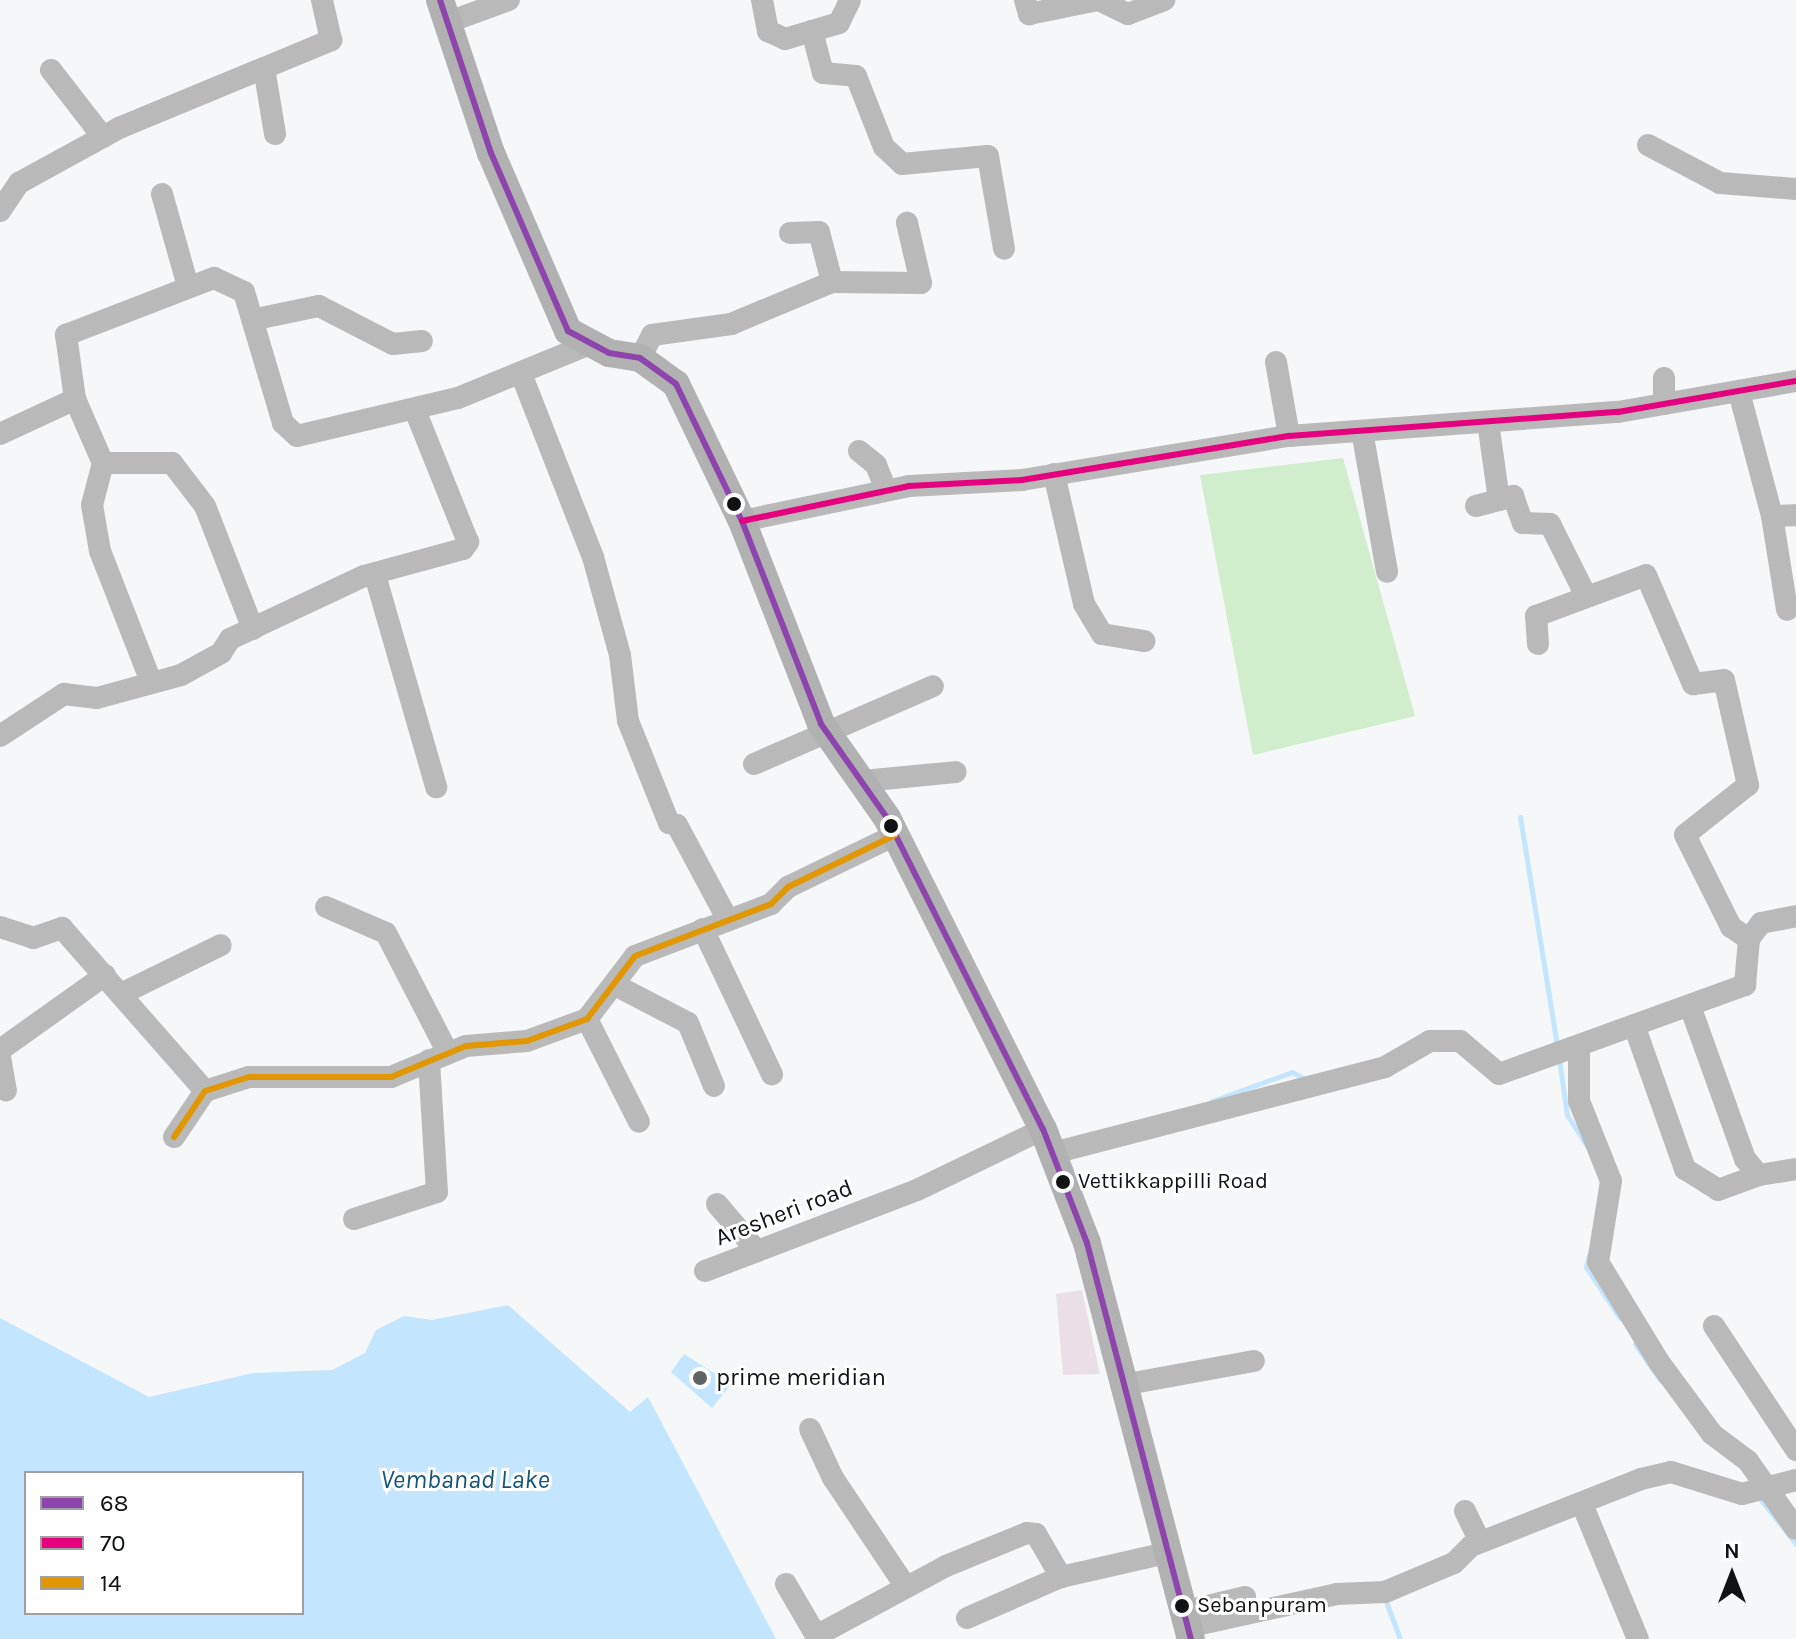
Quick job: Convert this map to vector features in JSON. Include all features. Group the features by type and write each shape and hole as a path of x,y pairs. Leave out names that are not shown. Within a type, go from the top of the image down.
{"main road":[{"path":"443,12 491,153 568,331 587,345 640,358 676,384 742,521 829,731 895,835 1048,1141 1087,1243 1187,1626"}],"street":[{"path":"0,211 19,183 103,137 331,40 322,0"},
{"path":"443,12 509,0"},
{"path":"762,0 768,31 785,39 839,23 850,0"},
{"path":"1025,0 1029,14 1098,0 1128,14 1164,0"},
{"path":"812,31 823,73 856,76 884,147 902,164 988,156 1004,249"},
{"path":"264,68 275,134"},
{"path":"51,70 103,137"},
{"path":"1648,145 1720,183 1796,189"},
{"path":"162,194 187,283"},
{"path":"640,358 652,335 731,324 832,282 921,283 907,223"},
{"path":"790,233 819,232 832,282"},
{"path":"151,682 100,551 92,505 103,463 75,399 66,335 187,283 227,278 256,319 291,434 415,410 522,376 587,345"},
{"path":"256,319 319,306 393,344 422,341"},
{"path":"1276,362 1289,436"},
{"path":"522,376 593,557 620,655 628,721 669,823 677,825 728,920"},
{"path":"1664,378 1664,404"},
{"path":"742,521 886,490 1054,474 1289,436 1488,422 1664,404 1796,381"},
{"path":"1739,392 1772,516 1787,610"},
{"path":"0,434 75,399"},
{"path":"0,736 64,694 97,698 181,675 253,629 375,575 468,542 415,410"},
{"path":"1488,422 1499,500"},
{"path":"1362,431 1387,572"},
{"path":"859,451 876,465 886,490"},
{"path":"103,463 172,463 205,506 253,629"},
{"path":"1054,474 1084,604 1102,634 1144,641"},
{"path":"1476,506 1513,496 1523,523 1550,524 1586,596"},
{"path":"1772,516 1796,515"},
{"path":"375,575 436,787"},
{"path":"1538,644 1531,625 1536,616 1646,575 1693,684 1724,680 1748,785 1685,835 1731,927 1749,939"},
{"path":"754,764 933,686"},
{"path":"863,781 956,772"},
{"path":"174,1137 205,1091 249,1077 391,1077 439,1057 527,1041 587,1019 635,956 771,904 788,887 895,835"},
{"path":"326,907 386,933 439,1057 437,1192 354,1219"},
{"path":"1753,1492 1748,1461 1712,1434 1659,1362 1598,1262 1611,1181 1579,1101 1579,1047 1745,985 1749,939 1761,923 1796,916"},
{"path":"0,927 33,938 62,928 205,1091"},
{"path":"703,929 772,1074"},
{"path":"121,994 221,945"},
{"path":"0,1050 105,975"},
{"path":"615,985 688,1023 714,1086"},
{"path":"1690,1006 1745,1159 1759,1175"},
{"path":"587,1019 639,1122"},
{"path":"1634,1025 1685,1169 1718,1190 1759,1175 1796,1169"},
{"name":"Aresheri road","path":"705,1271 1048,1141 1385,1067 1430,1041 1460,1041 1499,1074 1579,1047"},
{"path":"0,1057 6,1090"},
{"path":"717,1204 757,1251"},
{"path":"1714,1326 1796,1450"},
{"path":"1122,1385 1254,1361"},
{"path":"810,1429 833,1478 906,1587"},
{"path":"1187,1626 1337,1594 1385,1592 1454,1563 1480,1542 1671,1472 1753,1492 1796,1529"},
{"path":"1753,1492 1796,1480"},
{"path":"1582,1504 1638,1639"},
{"path":"1465,1511 1480,1542"},
{"path":"786,1584 817,1637 906,1587 1027,1533 1036,1534 1061,1577"},
{"path":"967,1618 1061,1577 1167,1553"},
{"path":"1187,1626 1245,1597"}],"green space":[{"path":"1343,458 1415,716 1253,755 1200,475"}],"water":[{"name":"Vembanad Lake","path":"508,1305 630,1412 648,1397 776,1639 0,1639 0,1318 149,1397 253,1373 332,1370 365,1353 376,1330 404,1316 432,1320"},
{"name":"prime meridian","path":"684,1354 731,1384 712,1408 671,1372"}],"building":[{"path":"1082,1290 1100,1374 1063,1375 1056,1294"}],"waterway":[{"path":"1520,817 1557,1045"},
{"path":"1559,1059 1567,1115 1587,1146"},
{"path":"1212,1101 1292,1072 1307,1080"},
{"path":"1589,1255 1586,1267 1620,1318"},
{"path":"1635,1344 1661,1381"},
{"path":"1757,1495 1796,1544"},
{"path":"1385,1599 1400,1639"}],"transit line":[{"name":"68","path":"440,0 491,153 568,331 609,353 640,358 676,384 742,521 821,724 887,818 1043,1129 1087,1243 1191,1639"},
{"name":"70","path":"742,521 909,486 1022,480 1289,436 1618,412 1796,381"},
{"name":"14","path":"174,1137 205,1091 249,1077 391,1077 466,1046 527,1041 587,1019 635,956 771,904 788,887 895,835"}],"place":[{"name":"Vettikkappilli Road","path":"1063,1182"},
{"name":"prime meridian","path":"700,1378"},
{"name":"Sebanpuram","path":"1182,1606"}]}
